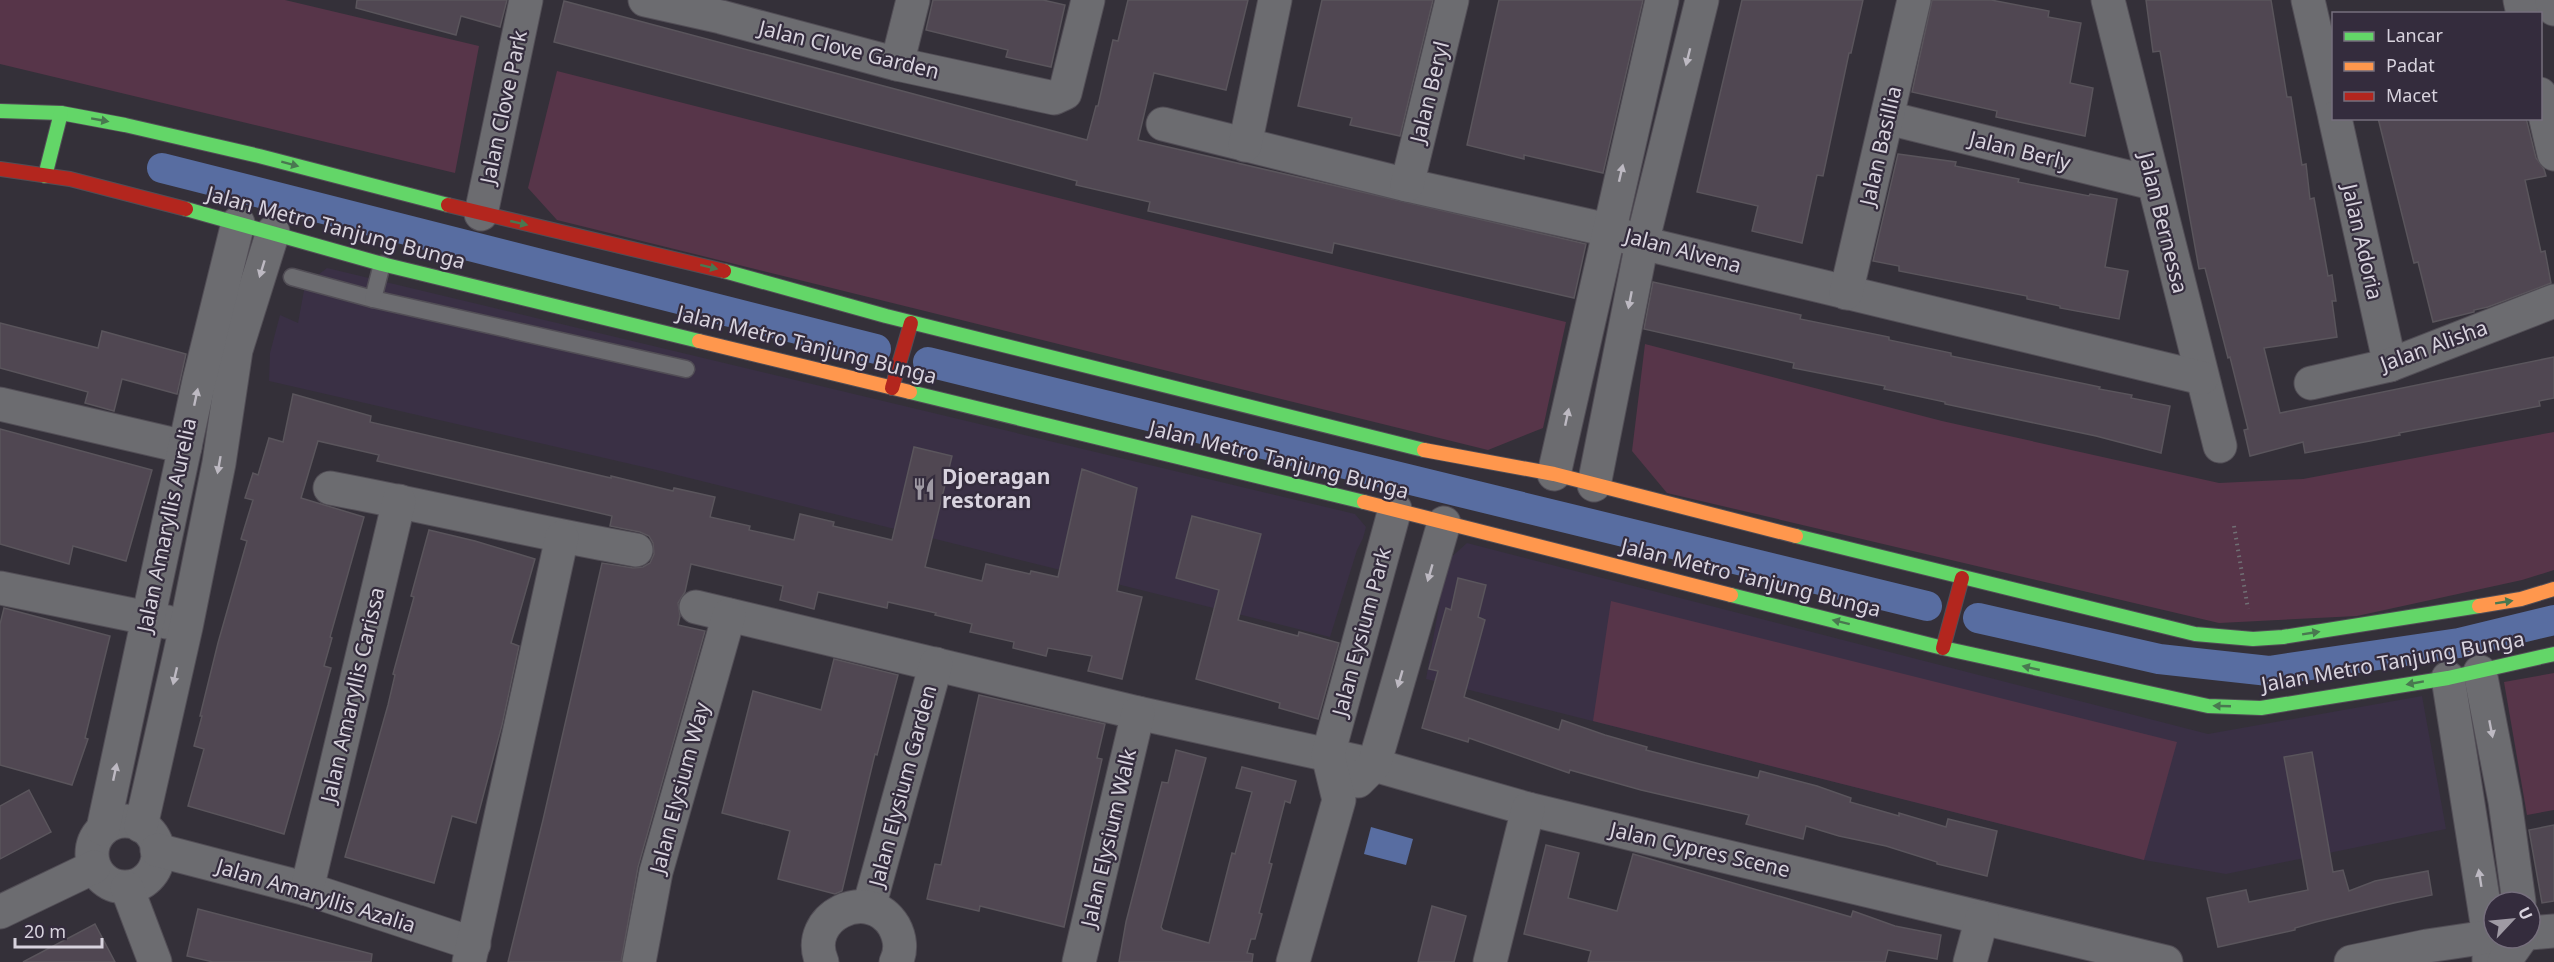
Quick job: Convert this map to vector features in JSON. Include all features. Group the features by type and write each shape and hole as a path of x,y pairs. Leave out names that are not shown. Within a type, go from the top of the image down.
{"main road":[{"name":"Jalan Metro Tanjung Bunga","path":"0,111 61,113 125,125 248,154 482,214 709,267 911,323 1408,447 1554,474 1962,578 2195,634 2253,639 2283,637 2521,599 2554,589"},
{"path":"45,176 61,113"},
{"name":"Jalan Metro Tanjung Bunga","path":"0,169 70,179 273,232 382,264 1395,509 1943,648 2208,706 2261,708 2448,678 2554,654"},
{"path":"892,388 911,323"},
{"path":"1943,648 1962,578"}],"street":[{"name":"Jalan Clove Park","path":"482,214 526,0"},
{"name":"Jalan Clove Garden","path":"645,0 723,9 897,64 1054,98 1065,93 1088,0"},
{"path":"897,64 913,0"},
{"path":"1245,145 1275,0"},
{"name":"Jalan Beryl","path":"1407,184 1452,0"},
{"path":"1554,474 1662,0"},
{"path":"1594,485 1642,243 1702,0"},
{"name":"Jalan Basillia","path":"1846,293 1914,0"},
{"name":"Jalan Bernessa","path":"2107,0 2220,446"},
{"path":"2308,0 2332,104"},
{"path":"2552,0 2554,9"},
{"path":"2542,99 2554,154"},
{"name":"Jalan Berly","path":"1888,118 2152,183"},
{"name":"Jalan Adoria","path":"2335,120 2390,365"},
{"name":"Jalan Alvena","path":"1163,124 1407,184 1608,230 1642,243 2202,378"},
{"name":"Jalan Amaryllis Aurelia","path":"149,838 186,627 219,463 224,342 238,223"},
{"name":"Jalan Amaryllis Aurelia","path":"103,829 185,447 224,342 273,232"},
{"name":"Jalan Alisha","path":"2311,383 2390,365 2554,301"},
{"path":"0,404 185,447"},
{"path":"330,488 562,537 636,550"},
{"name":"Jalan Amaryllis Carissa","path":"306,890 399,501"},
{"name":"Jalan Eysium Park","path":"1329,755 1395,509"},
{"path":"1339,800 1374,765 1444,523"},
{"path":"471,953 562,537"},
{"path":"0,588 186,627"},
{"name":"Jalan Cypres Scene","path":"696,607 1138,713 1374,765 1528,809 2147,960"},
{"name":"Jalan Elysium Way","path":"639,962 656,872 729,615"},
{"name":"Jalan Elysium Garden","path":"869,907 936,664"},
{"path":"2480,672 2505,801 2517,890"},
{"path":"2448,678 2488,890"},
{"name":"Jalan Elysium Walk","path":"1079,962 1138,713"},
{"path":"1293,962 1339,800 1329,755"},
{"path":"1490,962 1528,809"},
{"path":"121,821 149,838 155,868 144,882 127,888 107,883 94,867 92,847 103,829 121,821"},
{"name":"Jalan Amaryllis Azalia","path":"149,838 306,890 471,953"},
{"path":"0,912 94,867"},
{"path":"127,888 155,962"},
{"path":"822,962 818,942 823,928 831,917 842,909 855,906 869,907 881,912 891,921 900,945 896,962"},
{"path":"1970,962 1982,918"},
{"path":"2351,962 2482,949"}],"lane":[{"path":"374,299 382,264"},
{"path":"292,277 374,299 686,369"}],"path":[{"path":"2234,526 2253,639"}],"shaded area":[{"path":"0,0 285,0 479,46 455,173 0,64"},
{"path":"557,71 1130,216 1566,322 1543,428 1488,450 557,220 528,188"},
{"path":"327,268 1355,514 1366,527 1330,637 661,471 269,381 270,353 280,315 298,323 305,285"},
{"path":"1645,344 1942,421 2219,483 2303,479 2554,432 2554,570 2522,580 2357,616 2219,623 1667,493 1632,451"},
{"path":"1467,543 2208,734 2422,696 2446,829 2226,874 2144,860 1426,679 1447,561"},
{"path":"1611,601 2177,742 2144,860 1593,721"},
{"path":"2554,673 2554,810 2527,815 2504,682"}],"water":[{"path":"1371,827 1413,839 1406,865 1364,854"}],"building":[{"path":"357,0 507,0 500,27 461,16 456,35 356,8"},
{"path":"933,0 1043,0 1065,5 1051,67 1006,57 1008,50 926,30"},
{"path":"1128,0 1248,0 1226,90 1154,73 1138,140 1586,244 1574,298 1334,243 1332,253 1148,211 1150,202 1076,185 1077,181 554,42 564,1 1087,140 1096,106 1098,106 1113,40 1118,41"},
{"path":"1322,0 1433,0 1400,136 1350,125 1352,118 1298,106"},
{"path":"1499,0 1643,0 1603,173 1524,155 1524,159 1467,145"},
{"path":"1742,0 1863,0 1851,53 1849,53 1823,176 1817,175 1802,243 1752,231 1758,206 1697,192"},
{"path":"1932,0 1991,0 2049,11 2048,17 2081,23 2070,83 2093,88 2085,136 1996,117 1997,111 1912,92"},
{"path":"2146,0 2271,0 2287,97 2291,97 2302,165 2306,164 2310,199 2314,198 2328,276 2332,275 2336,301 2332,301 2337,337 2264,348 2280,413 2554,357 2554,398 2539,401 2540,406 2399,433 2400,435 2370,441 2305,453 2303,442 2250,456 2244,430 2248,429 2230,357 2228,358 2205,268 2199,269 2160,51 2153,52"},
{"path":"2378,120 2526,120 2536,158 2546,176 2525,180 2541,252 2545,251 2551,283 2488,307 2474,310 2474,312 2433,322 2418,262 2414,263"},
{"path":"1898,154 1956,162 1955,166 2019,179 2018,182 2117,199 2105,267 2128,271 2119,319 2060,308 2060,306 2027,299 2027,296 1899,271 1899,266 1873,261"},
{"path":"1653,282 1801,315 1800,319 1889,337 1889,340 1951,353 1951,356 2100,387 2099,389 2132,395 2131,398 2170,406 2161,453 2096,436 1945,404 1945,402 1884,389 1885,386 1793,368 1794,363 1644,329"},
{"path":"0,323 98,348 102,331 186,354 177,394 122,379 114,411 85,403 88,392 0,368"},
{"path":"293,394 371,416 370,422 611,478 611,476 673,491 674,488 715,497 710,517 750,526 749,530 794,540 800,514 834,522 833,526 892,540 914,447 952,456 925,567 982,581 986,564 1030,574 1031,571 1058,577 1082,469 1137,488 1117,591 1142,597 1122,679 1088,671 1092,656 1048,648 1046,656 1013,648 1014,642 970,632 972,624 935,615 936,613 888,602 887,608 818,592 814,609 780,600 783,586 691,564 685,592 678,603 680,616 678,625 705,631 638,867 621,962 508,962 602,563 633,568 643,567 650,563 654,554 653,543 649,536 640,532 610,526 612,516 377,461 379,455 318,441 301,498 364,517 330,637 332,638 324,666 331,668 284,834 188,806 204,749 194,746 202,716 200,716 247,541 241,539 253,500 245,498 253,473 258,475 269,438 283,442"},
{"path":"0,429 152,470 126,561 73,546 69,564 0,544"},
{"path":"1192,516 1261,534 1238,620 1298,636 1299,632 1339,643 1318,719 1279,708 1280,703 1196,679 1219,590 1176,578"},
{"path":"429,530 535,559 511,643 519,646 502,725 476,823 452,816 434,883 345,857 388,705 395,675 393,674 414,597 411,596"},
{"path":"1458,578 1486,585 1478,617 1485,620 1464,697 1559,730 1562,720 1647,747 1646,750 1700,764 1758,778 1760,771 1817,786 1851,798 1850,802 1899,816 1899,813 1946,827 1948,819 1997,831 1987,876 1937,864 1937,862 1886,846 1806,826 1803,839 1746,824 1749,815 1641,790 1570,770 1569,773 1469,738 1468,742 1422,728 1438,671 1429,669 1446,608 1451,610"},
{"path":"4,608 110,636 85,738 88,739 72,785 0,765 0,624"},
{"path":"834,659 898,675 877,755 875,754 842,891 835,894 778,879 790,831 722,813 753,691 821,710"},
{"path":"979,695 1105,724 1097,758 1102,759 1064,927 980,906 979,911 927,899 935,864 941,865"},
{"path":"1176,750 1206,758 1161,927 1163,930 1209,943 1232,853 1235,854 1252,792 1236,788 1242,767 1296,781 1290,803 1285,801 1269,863 1272,864 1259,913 1262,914 1255,939 1251,939 1247,953 1253,954 1252,962 1119,962 1126,922 1162,782 1168,783"},
{"path":"2312,752 2333,872 2343,870 2349,891 2375,881 2428,871 2432,895 2218,947 2207,898 2246,890 2249,902 2308,890 2284,757"},
{"path":"29,790 51,832 0,859 0,806"},
{"path":"2554,825 2554,901 2542,903 2542,890 2540,890 2529,830"},
{"path":"1546,845 1579,853 1568,898 1617,911 1633,854 1851,917 1853,911 1895,926 1941,935 1937,959 1888,950 1885,962 1588,962 1591,951 1524,934"},
{"path":"1432,906 1466,916 1454,962 1418,962"},
{"path":"198,909 372,954 371,962 213,962 187,956"},
{"path":"95,924 115,962 23,962"}],"waterway":[{"path":"162,168 876,349"},
{"path":"928,362 1927,606"},
{"path":"1978,618 2159,659 2269,671 2459,643 2554,620"}],"traffic: fast":[{"path":"0,111 61,113 125,125 259,156 448,205"},
{"path":"45,176 61,113"},
{"path":"186,209 382,264 699,341"},
{"path":"724,271 886,316 1424,450"},
{"path":"910,392 1364,502"},
{"path":"1796,536 2195,634 2253,639 2283,637 2479,606"},
{"path":"1731,595 1943,648 2208,706 2261,708 2448,678 2554,654"}],"traffic: slow":[{"path":"699,341 910,392"},
{"path":"1424,450 1554,474 1796,536"},
{"path":"1364,502 1731,595"},
{"path":"2479,606 2521,599 2554,589"}],"traffic: jam":[{"path":"0,169 70,179 186,209"},
{"path":"448,205 724,271"},
{"path":"892,388 911,323"},
{"path":"1943,648 1962,578"}],"place":[{"name":"Djoeragan restoran","path":"924,489"}]}
